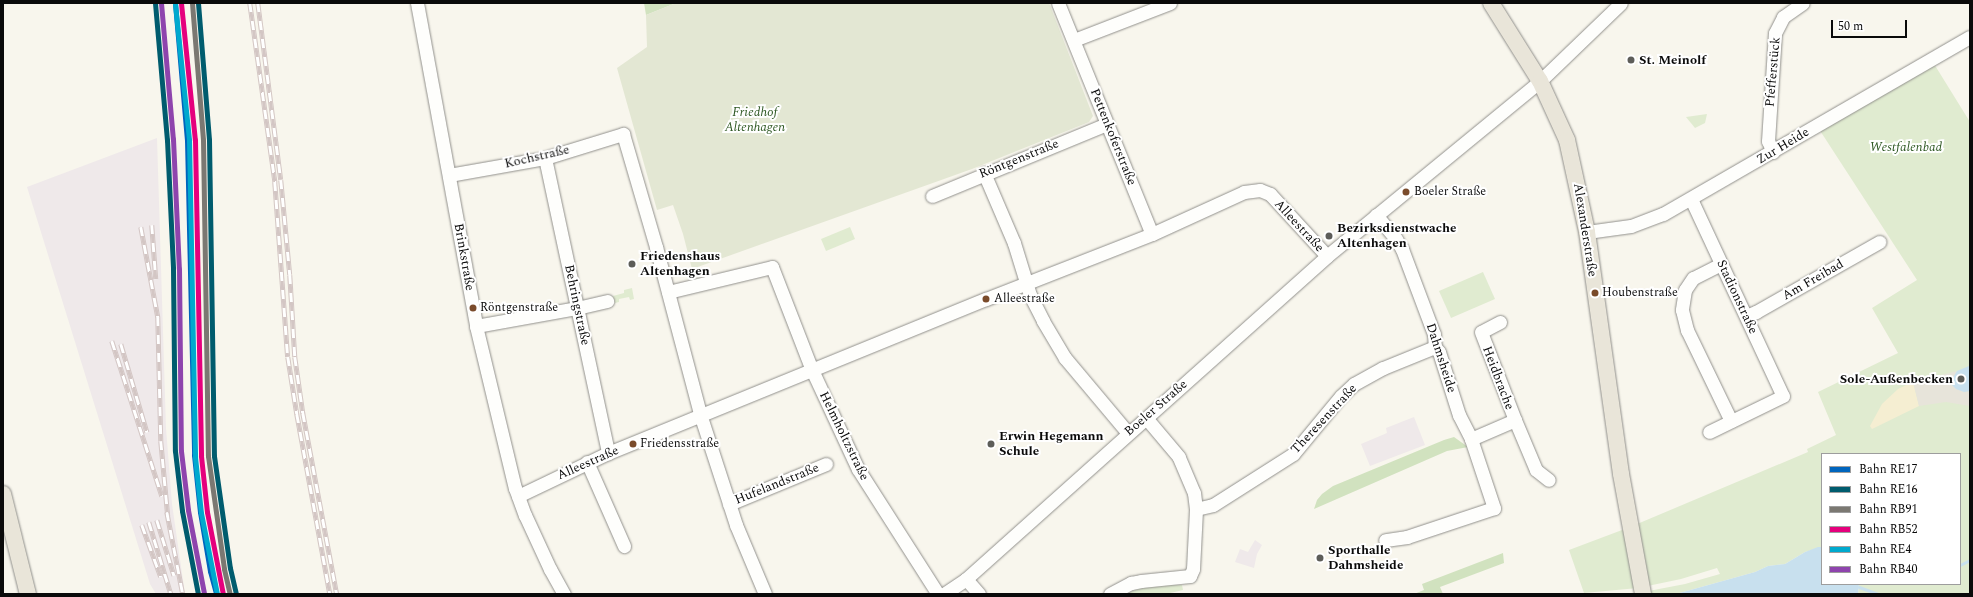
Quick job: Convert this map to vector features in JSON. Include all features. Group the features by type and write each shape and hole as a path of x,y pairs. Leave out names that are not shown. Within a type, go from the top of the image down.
{"main road":[{"name":"Alexanderstraße","path":"1491,3 1540,81 1567,140 1587,232 1619,460 1643,594"},
{"path":"3,494 28,594"}],"street":[{"name":"Brinkstraße","path":"417,3 476,326 518,496 525,516 550,569 564,594"},
{"name":"Pettenkoferstraße","path":"1058,3 1152,234"},
{"path":"1074,40 1170,3"},
{"name":"Boeler Straße","path":"944,594 966,579 1327,256 1540,81 1622,3"},
{"name":"Pfefferstück","path":"1773,152 1768,141 1775,33 1783,17 1804,3"},
{"name":"Zur Heide","path":"1587,232 1641,223 1691,199 1970,37"},
{"name":"Röntgenstraße","path":"932,196 984,173 1107,124"},
{"name":"Kochstraße","path":"449,175 545,158 623,134 668,292"},
{"name":"Behringstraße","path":"545,158 608,453"},
{"path":"984,173 1014,244 1030,295 1043,321 1066,358 1128,433"},
{"name":"Alleestraße","path":"518,496 608,453 1026,282 1152,234 1244,192 1260,190 1274,198 1327,256"},
{"name":"Stadionstraße","path":"1691,199 1783,396 1731,421"},
{"name":"Dahmsheide","path":"1376,215 1402,249 1434,334 1435,347 1439,352 1460,415 1471,439 1494,508 1407,537 1385,540"},
{"name":"Am Freibad","path":"1746,316 1756,312 1879,242"},
{"path":"1709,432 1731,421 1687,330 1682,310 1685,290 1694,278 1721,264"},
{"name":"Helmholtzstraße","path":"668,292 772,267 812,370 858,469 938,594"},
{"path":"668,292 701,416 736,526 765,594"},
{"path":"476,326 577,308 606,301"},
{"name":"Heidbrache","path":"1500,322 1481,332 1536,470 1549,480"},
{"name":"Theresenstraße","path":"1196,509 1213,505 1293,454 1341,396 1354,384 1383,368 1435,347"},
{"path":"1110,594 1131,583 1186,577 1192,575 1196,509 1194,493 1179,457 1146,418"},
{"name":"Heidbrache","path":"1471,439 1515,420"},
{"path":"587,462 624,546"},
{"name":"Hufelandstraße","path":"729,504 826,464"},
{"path":"966,579 978,594"}],"shaded area":[{"path":"157,138 166,428 172,504 185,594 156,594 150,584 27,187"},
{"path":"1957,371 1952,385 1964,392 1970,391 1970,406 1946,402 1919,406 1913,382"},
{"path":"1414,417 1425,445 1370,466 1361,444 1387,433 1386,428"},
{"path":"1255,540 1262,545 1257,554 1254,568 1235,562 1240,549 1248,552"}],"green space":[{"path":"644,3 676,3 646,15"},
{"name":"Friedhof Altenhagen","path":"676,3 1049,3 1093,116 1089,122 972,169 692,269 683,234 673,205 657,210 617,68 647,47 646,15"},
{"name":"Westfalenbad","path":"1931,59 1970,122 1970,594 1858,594 1859,585 1961,585 1961,453 1821,453 1821,547 1805,552 1785,564 1768,566 1755,572 1676,594 1633,594 1685,584 1720,574 1717,568 1681,579 1638,588 1584,593 1569,550 1630,527 1808,452 1807,449 1836,435 1818,392 1898,353 1872,308 1917,280 1817,126"},
{"path":"1707,114 1705,123 1695,128 1686,117"},
{"path":"850,227 855,239 826,251 821,239"},
{"path":"1483,272 1495,299 1451,318 1439,291"},
{"path":"632,288 634,299 630,300 629,297 619,299 619,302 615,303 613,296 624,293 624,290"},
{"path":"1454,437 1468,447 1447,451 1314,509 1317,500 1322,494 1333,486"},
{"path":"1503,553 1504,563 1440,587 1443,594 1414,594 1424,590 1422,584"},
{"path":"1163,585 1182,585 1183,590 1166,594 1125,594 1141,588"}],"sand":[{"path":"1913,382 1919,406 1872,429 1870,426 1882,404 1898,389"}],"water":[{"name":"Sole-Außenbecken","path":"1969,366 1970,391 1964,392 1956,389 1952,385 1951,381 1957,371"},
{"path":"1821,547 1821,585 1859,585 1858,594 1676,594 1755,572 1768,566 1785,564 1805,552"}],"waterway":[{"path":"1961,564 1970,560"},
{"path":"1859,587 1878,594"}],"railway":[{"path":"250,3 275,182 288,357 330,594"},
{"path":"258,3 281,180 290,275 295,357 303,413 337,594"},
{"path":"152,225 156,279"},
{"path":"141,227 158,317 161,441 168,516"},
{"path":"112,341 162,496"},
{"path":"121,344 147,432"},
{"path":"167,512 183,594"},
{"path":"157,520 174,575"},
{"path":"149,522 171,594"},
{"path":"142,525 161,577"}],"rail line":[{"name":"RE16","path":"155,3 167,140 173,269 175,451 182,511 198,594"},
{"name":"RB40","path":"161,3 173,139 179,269 181,451 188,510 204,593"},
{"name":"RE17","path":"175,3 187,140 194,455 200,512 210,571 216,594"},
{"name":"RB52","path":"181,3 195,140 201,456 207,512 223,594"},
{"name":"RB91","path":"192,3 203,140 208,456 224,569 230,594"},
{"name":"RE16","path":"198,3 209,140 214,456 230,568 236,594"},
{"name":"RE4","path":"175,4 189,140 195,457 201,513 217,594"}],"place":[{"name":"St. Meinolf","path":"1631,60"},
{"name":"Boeler Straße","path":"1406,192"},
{"name":"Bezirksdienstwache Altenhagen","path":"1329,236"},
{"name":"Friedenshaus Altenhagen","path":"632,264"},
{"name":"Houbenstraße","path":"1595,293"},
{"name":"Alleestraße","path":"986,299"},
{"name":"Röntgenstraße","path":"473,308"},
{"name":"Sole-Außenbecken","path":"1961,379"},
{"name":"Friedensstraße","path":"633,444"},
{"name":"Erwin Hegemann Schule","path":"991,444"},
{"name":"Sporthalle Dahmsheide","path":"1320,558"}]}
